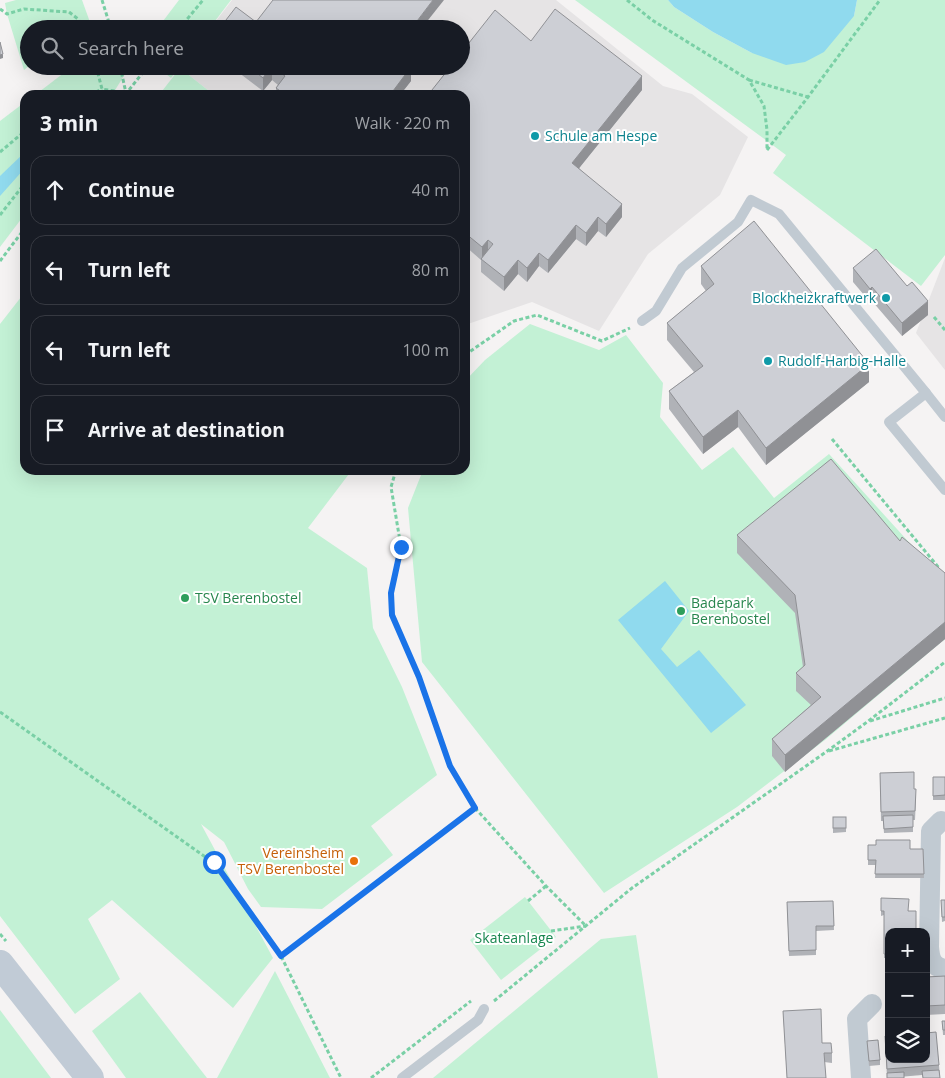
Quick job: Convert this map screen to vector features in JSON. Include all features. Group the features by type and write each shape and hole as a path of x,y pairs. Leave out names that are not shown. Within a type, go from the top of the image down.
{"street":[{"path":"941,821 931,832 929,947 932,962 937,967 945,969"},
{"path":"0,964 90,1078"},
{"path":"861,1078 857,1019 872,1004"}],"lane":[{"path":"642,321 656,311 682,268 738,222 751,200 779,214 945,417"},
{"path":"926,393 889,422 945,490"},
{"path":"402,1078 478,1020 484,1009"}],"path":[{"path":"102,0 108,20"},
{"path":"186,20 203,0"},
{"path":"626,0 652,20 749,80 808,97"},
{"path":"749,80 764,106 767,150 880,0"},
{"path":"0,9 7,14 24,9 69,12 78,20"},
{"path":"98,75 102,89 107,90"},
{"path":"122,75 125,90"},
{"path":"129,90 141,75"},
{"path":"0,152 20,135"},
{"path":"0,215 20,189"},
{"path":"0,261 20,235"},
{"path":"470,352 514,321 537,315 602,342 642,321"},
{"path":"934,317 945,330"},
{"path":"832,439 940,570"},
{"path":"395,475 391,487 401,547 391,593 392,615 419,677 450,766 475,808 546,886 586,926"},
{"path":"484,1009 632,888 826,752 945,662"},
{"path":"867,722 945,698"},
{"path":"0,712 214,862 281,956 341,1078"},
{"path":"826,752 945,718"},
{"path":"281,956 475,808"},
{"path":"528,902 546,886"},
{"path":"551,931 586,926"},
{"path":"371,1078 475,998"}],"shaded area":[{"path":"232,0 556,0 663,86 692,94 748,137 720,195 648,254 599,331 532,302 470,323 470,90 208,90 189,75 470,75 470,20 217,20"},
{"path":"945,258 945,370 916,333"}],"green space":[{"path":"16,0 82,0 89,20 20,20 20,57 5,3"},
{"path":"179,0 231,0 216,20 164,20"},
{"path":"575,0 668,0 674,7 713,32 752,53 854,16 857,0 945,0 945,255 921,286 773,173 786,155"},
{"path":"61,75 124,75 115,90 42,90"},
{"path":"175,75 189,75 208,90 163,90"},
{"path":"20,106 20,221 0,247 0,121"},
{"name":"TSV Berenbostel","path":"20,298 20,475 348,475 308,528 367,568 373,628 402,687 437,775 371,826 393,855 322,909 261,907 248,889 224,842 201,824 273,958 233,1008 112,900 88,919 120,979 75,1014 0,916 0,324"},
{"name":"Badepark Berenbostel","path":"530,324 599,350 626,335 663,383 660,417 702,470 733,447 774,498 829,454 945,582 945,639 825,740 737,807 604,893 422,662 408,508 421,475 470,475 470,376 485,360"},
{"name":"Skateanlage","path":"525,897 556,937 501,980 470,940"},
{"path":"636,935 658,1078 433,1078 601,939"},
{"path":"275,971 330,1078 217,1078"},
{"path":"140,992 207,1078 126,1078 92,1031"},
{"path":"0,1010 51,1078 0,1078"}],"water":[{"path":"668,0 857,0 854,16 824,52 805,62 786,65 752,53 713,32 674,7"},
{"path":"20,157 20,174 0,196 0,176"},
{"path":"665,581 689,611 661,649 677,667 699,650 746,705 711,733 618,620"}],"building":[{"path":"273,0 433,0 418,20 258,20"},
{"path":"236,7 253,20 226,20"},
{"name":"Schule am Hespe","path":"555,9 642,76 572,163 622,204 606,224 598,217 586,233 576,225 548,260 539,253 527,268 518,260 504,277 481,259 493,244 488,240 482,247 470,237 470,90 432,90 444,75 470,75 470,42 495,10 531,41"},
{"path":"0,42 3,54 0,55"},
{"path":"284,75 405,75 394,90 279,90 276,88 285,76"},
{"name":"Rudolf-Harbig-Halle","path":"754,221 869,364 766,448 738,410 703,437 669,391 703,366 667,323 714,284 701,266"},
{"path":"876,249 907,286 912,282 928,301 902,323 872,287 870,289 853,268"},
{"path":"831,459 900,541 902,537 945,573 945,622 785,755 772,739 821,697 796,673 805,665 795,595 737,535"},
{"path":"914,772 914,789 916,789 915,811 881,812 880,773"},
{"path":"933,777 945,777 945,795 933,796"},
{"path":"913,815 913,827 884,829 883,816"},
{"path":"833,817 846,817 846,828 833,828"},
{"path":"876,840 910,840 910,849 923,849 924,874 875,874 876,860 868,860 868,845 876,845"},
{"path":"881,898 909,899 908,911 916,911 916,928 885,928 885,954 884,911 881,911"},
{"path":"941,900 945,900 945,917 942,917"},
{"path":"833,901 834,926 816,926 816,950 789,951 787,902"},
{"path":"945,976 945,1005 930,1006 930,977"},
{"path":"821,1009 822,1043 831,1043 832,1053 824,1053 826,1078 787,1078 783,1011"},
{"path":"942,1021 945,1021 945,1030 943,1030"},
{"path":"936,1032 939,1065 887,1069 887,1063 930,1063 930,1033"},
{"path":"878,1040 880,1060 869,1061 867,1041"},
{"path":"939,1070 940,1078 923,1078 922,1071"},
{"path":"904,1072 904,1078 887,1078 887,1073"}],"place":[{"name":"Schule am Hespe","path":"535,136"},
{"name":"Blockheizkraftwerk","path":"886,298"},
{"name":"Rudolf-Harbig-Halle","path":"768,361"},
{"name":"TSV Berenbostel","path":"185,598"},
{"name":"Badepark Berenbostel","path":"681,611"},
{"name":"Vereinsheim TSV Berenbostel","path":"354,861"}],"route":[{"path":"214,862 281,956 475,808 450,766 419,677 392,615 391,593 401,547"}]}
